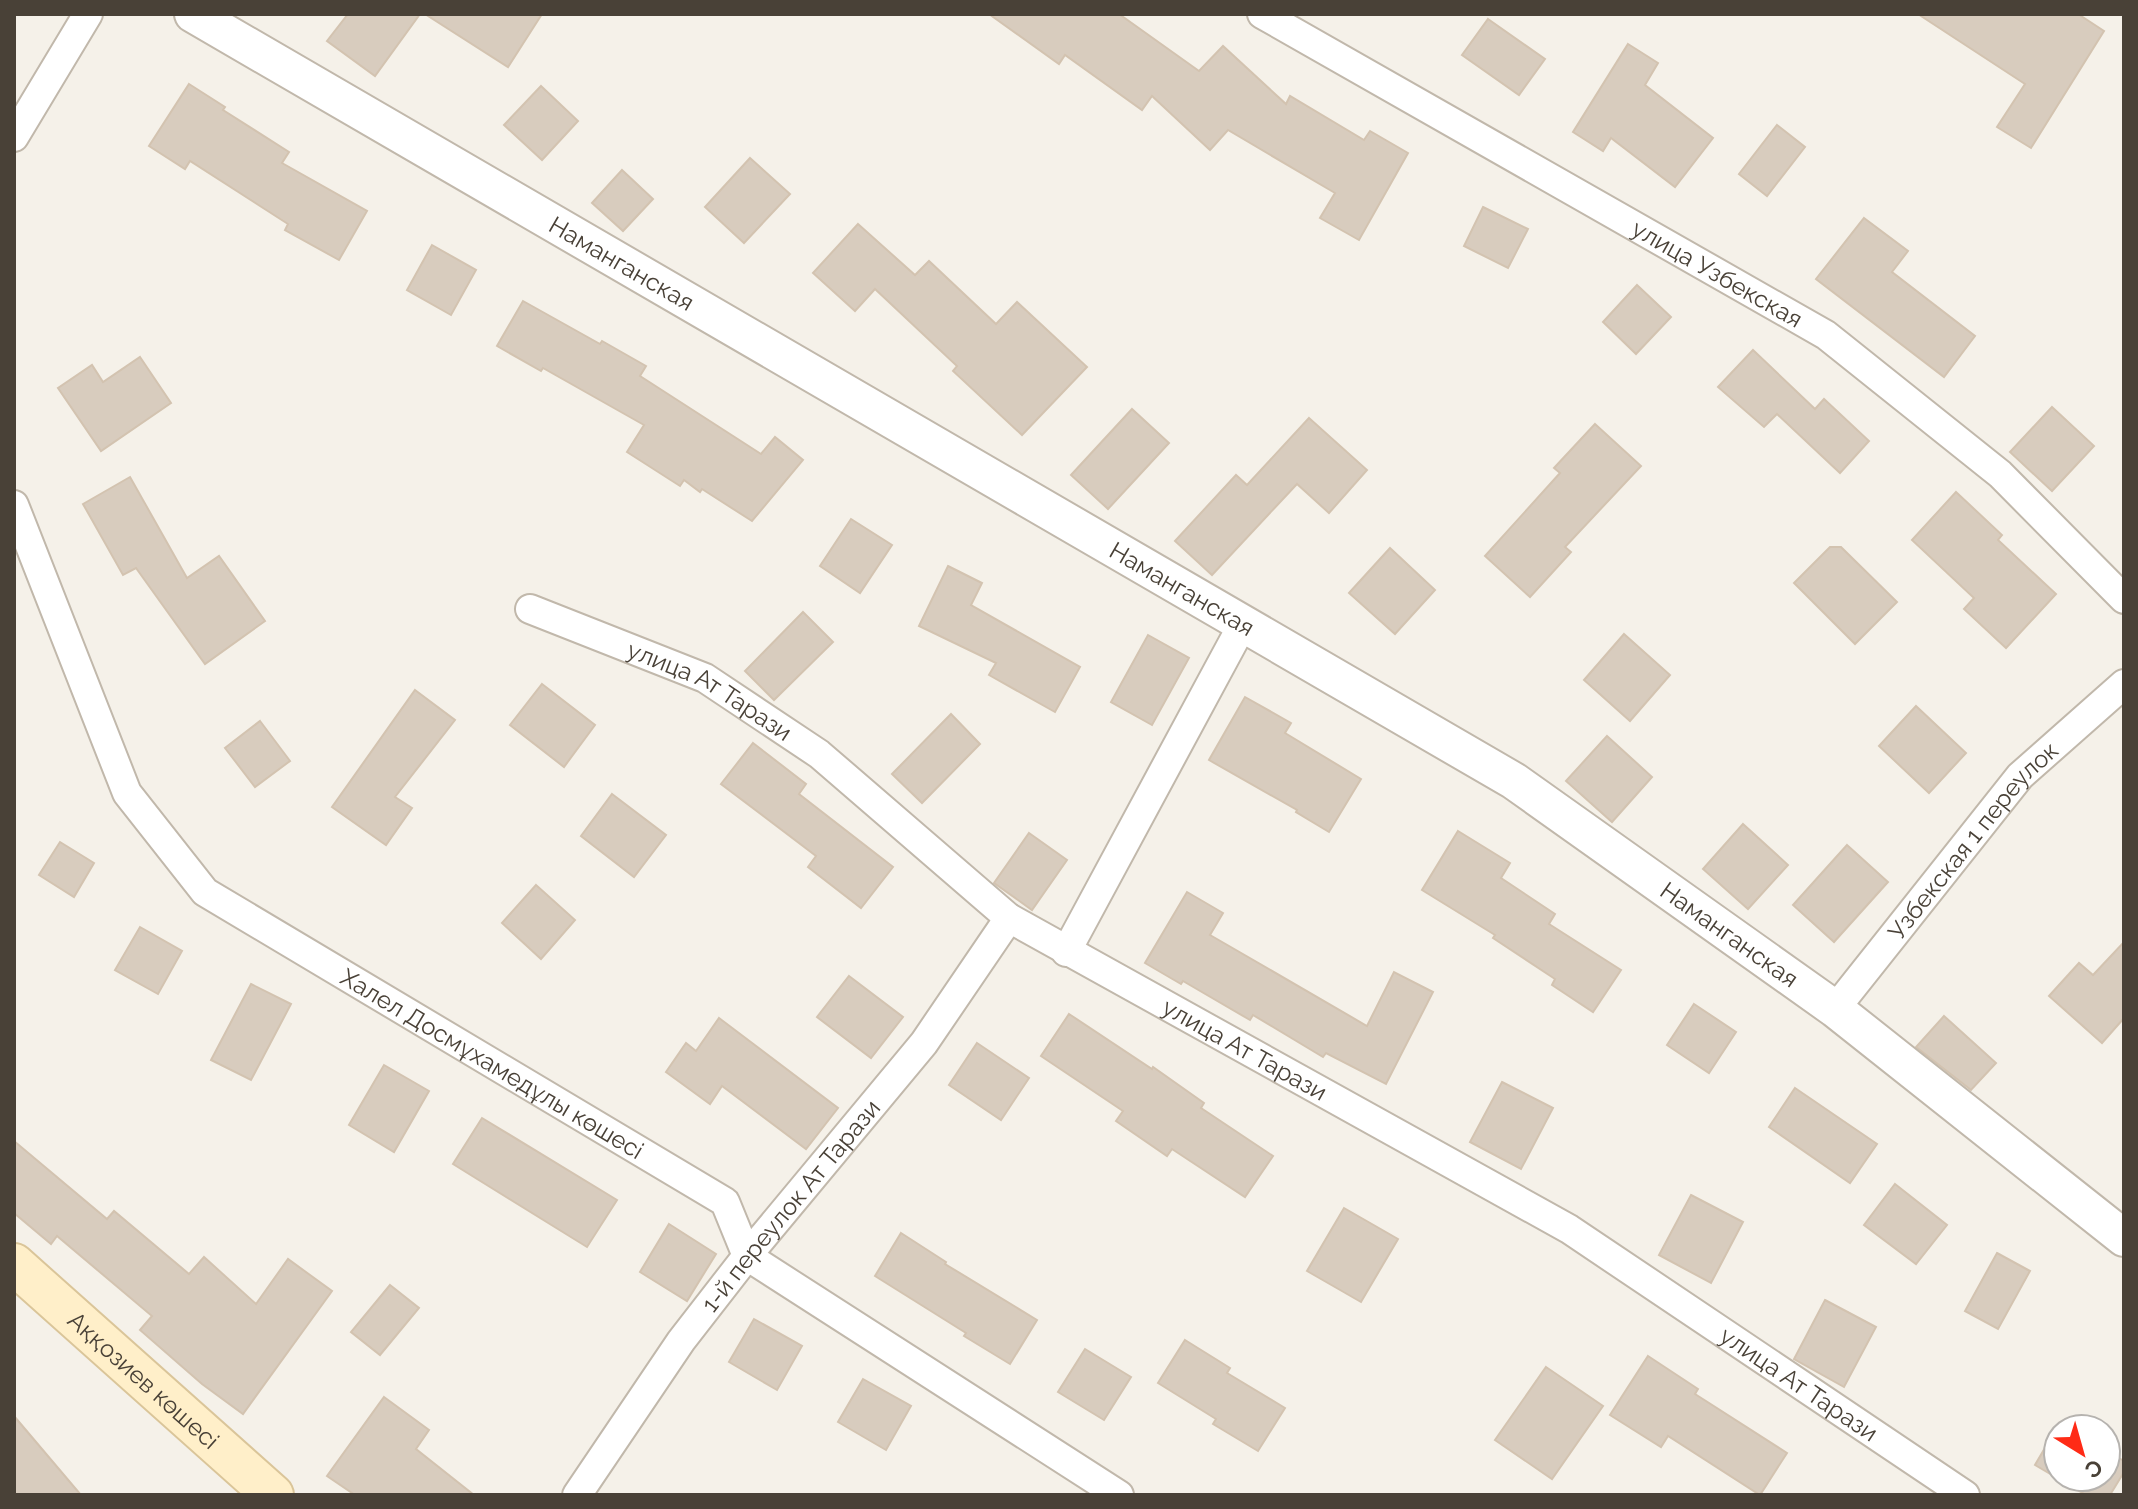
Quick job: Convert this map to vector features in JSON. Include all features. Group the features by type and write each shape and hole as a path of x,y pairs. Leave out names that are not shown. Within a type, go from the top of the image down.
{"main road":[{"name":"Аққозиев көшесі","path":"14,1264 273,1495"}],"street":[{"path":"14,137 88,14"},
{"name":"Наманганская","path":"193,14 1514,781 1835,1009 2124,1238"},
{"name":"улица Узбекская","path":"1262,14 1826,335 2000,474 2124,599"},
{"name":"Халел Досмұхамедұлы көшесі","path":"14,505 127,793 205,892 725,1202 747,1256"},
{"name":"улица Ат Тарази","path":"530,609 705,678 819,754 1009,918 1569,1229 1965,1495"},
{"path":"1066,952 1244,622"},
{"name":"Узбекская 1 переулок","path":"1835,1009 2020,776 2124,684"},
{"name":"1-й переулок Ат Тарази","path":"577,1495 681,1341 747,1256 924,1043 1009,918"},
{"path":"747,1256 1119,1495"}],"building":[{"path":"348,14 420,14 375,76 327,41"},
{"path":"425,14 542,14 508,67"},
{"path":"989,14 1119,14 1199,71 1223,46 1286,104 1290,96 1364,140 1370,131 1408,153 1359,240 1320,218 1335,193 1228,130 1210,150 1152,96 1142,110 1065,55 1059,64"},
{"path":"1918,14 2078,14 2104,31 2031,148 1997,127 2025,84"},
{"path":"1488,19 1545,59 1519,95 1462,55"},
{"path":"1628,44 1658,63 1645,85 1713,138 1675,187 1611,138 1603,151 1573,132"},
{"path":"189,84 289,152 282,163 367,211 339,260 285,230 288,224 190,161 185,169 149,146"},
{"path":"541,86 578,121 542,160 504,125"},
{"path":"1777,125 1805,147 1767,196 1739,174"},
{"path":"750,158 790,194 744,243 705,207"},
{"path":"622,170 653,199 623,231 592,203"},
{"path":"1483,207 1528,229 1508,268 1464,246"},
{"path":"1864,218 1908,251 1892,272 1975,336 1944,377 1816,279"},
{"path":"858,224 915,275 929,261 996,324 1017,302 1087,367 1022,435 953,371 957,366 875,289 855,311 813,273"},
{"path":"432,245 476,270 451,315 407,290"},
{"path":"1637,285 1671,317 1636,354 1603,322"},
{"path":"523,301 646,366 640,376 761,454 775,437 803,460 752,521 684,480 680,486 627,452 644,425 497,346"},
{"path":"1753,350 1815,409 1824,399 1869,441 1840,473 1777,414 1764,427 1718,387"},
{"path":"140,357 171,403 101,451 58,388 92,365 103,382"},
{"path":"2052,407 2094,446 2052,491 2010,452"},
{"path":"1132,409 1169,443 1108,509 1071,475"},
{"path":"1309,418 1367,470 1329,513 1297,484 1212,575 1175,541 1236,475 1247,485"},
{"path":"1595,424 1641,466 1565,547 1571,552 1530,597 1485,556 1560,473 1554,468"},
{"path":"130,477 187,578 219,556 265,621 205,664 136,568 123,575 83,504"},
{"path":"1956,492 2002,535 1998,540 2056,594 2006,648 1964,609 1974,598 1912,540"},
{"path":"851,519 892,545 860,593 820,566"},
{"path":"1830,547 1841,547 1897,602 1855,644 1794,583"},
{"path":"1390,548 1435,590 1395,634 1349,593"},
{"path":"948,566 982,583 971,605 1080,667 1055,712 989,675 996,663 919,626"},
{"path":"803,612 833,642 774,700 745,671"},
{"path":"1624,634 1670,675 1630,721 1584,680"},
{"path":"1148,635 1189,658 1152,725 1111,702"},
{"path":"542,684 595,725 564,767 510,725"},
{"path":"415,690 455,720 395,797 412,808 386,845 332,807"},
{"path":"1245,697 1291,723 1285,733 1361,779 1329,832 1297,810 1209,760"},
{"path":"1916,706 1966,753 1929,793 1879,746"},
{"path":"951,714 980,744 922,803 892,774"},
{"path":"260,721 290,761 255,787 225,748"},
{"path":"1607,736 1652,777 1612,822 1566,781"},
{"path":"753,743 806,784 799,794 893,867 861,908 808,867 816,856 721,784"},
{"path":"612,794 666,835 634,877 581,836"},
{"path":"1743,824 1788,865 1748,909 1703,869"},
{"path":"1458,831 1510,863 1501,878 1555,914 1549,924 1621,970 1593,1012 1552,985 1555,979 1493,938 1495,935 1422,890"},
{"path":"1029,833 1067,860 1032,910 994,883"},
{"path":"60,842 94,863 74,897 39,875"},
{"path":"1847,845 1888,882 1834,942 1793,905"},
{"path":"536,885 575,920 541,959 502,923"},
{"path":"1187,892 1223,913 1210,935 1367,1026 1394,972 1433,992 1386,1084 1326,1053 1323,1057 1253,1015 1250,1020 1145,963"},
{"path":"140,927 182,951 158,994 115,970"},
{"path":"2124,942 2124,1018 2102,1043 2049,996 2079,963 2093,975"},
{"path":"849,976 903,1017 871,1058 817,1017"},
{"path":"251,984 291,1004 251,1080 211,1060"},
{"path":"1694,1004 1736,1032 1709,1073 1667,1045"},
{"path":"1069,1014 1153,1067 1204,1103 1201,1108 1273,1156 1245,1197 1172,1149 1167,1156 1116,1121 1123,1111 1041,1056"},
{"path":"1944,1016 1996,1063 1971,1090 1916,1047"},
{"path":"719,1018 838,1108 806,1149 722,1086 710,1104 666,1072 686,1043 696,1051"},
{"path":"977,1043 1029,1078 1001,1120 949,1085"},
{"path":"384,1065 429,1091 394,1152 349,1125"},
{"path":"1502,1082 1553,1108 1521,1169 1470,1142"},
{"path":"1795,1088 1877,1144 1850,1183 1769,1127"},
{"path":"482,1118 617,1200 587,1247 453,1164"},
{"path":"14,1141 107,1219 114,1211 189,1274 204,1257 256,1304 288,1259 332,1291 243,1414 202,1384 140,1330 152,1316 57,1236 51,1244 14,1213"},
{"path":"1895,1184 1947,1225 1916,1264 1864,1225"},
{"path":"1691,1195 1743,1222 1711,1283 1659,1255"},
{"path":"1344,1208 1398,1239 1361,1302 1307,1271"},
{"path":"669,1224 716,1254 687,1301 640,1272"},
{"path":"901,1233 945,1264 1037,1320 1010,1364 875,1276"},
{"path":"1997,1253 2030,1271 1998,1329 1965,1311"},
{"path":"390,1285 419,1308 380,1355 351,1332"},
{"path":"1825,1300 1876,1327 1844,1387 1794,1359"},
{"path":"754,1319 802,1346 777,1390 729,1362"},
{"path":"1185,1340 1230,1368 1227,1373 1285,1408 1258,1451 1213,1424 1216,1419 1158,1383"},
{"path":"1085,1349 1131,1377 1104,1420 1058,1392"},
{"path":"1648,1356 1698,1389 1695,1394 1787,1453 1760,1495 1668,1436 1661,1447 1610,1415"},
{"path":"1546,1367 1603,1406 1552,1479 1495,1440"},
{"path":"863,1379 911,1406 886,1450 838,1422"},
{"path":"384,1397 429,1430 416,1449 474,1495 355,1495 327,1476"},
{"path":"14,1416 81,1495 14,1495"},
{"path":"2042,1453 2042,1469 2035,1465"},
{"path":"2083,1493 2111,1493 2110,1495"}]}
